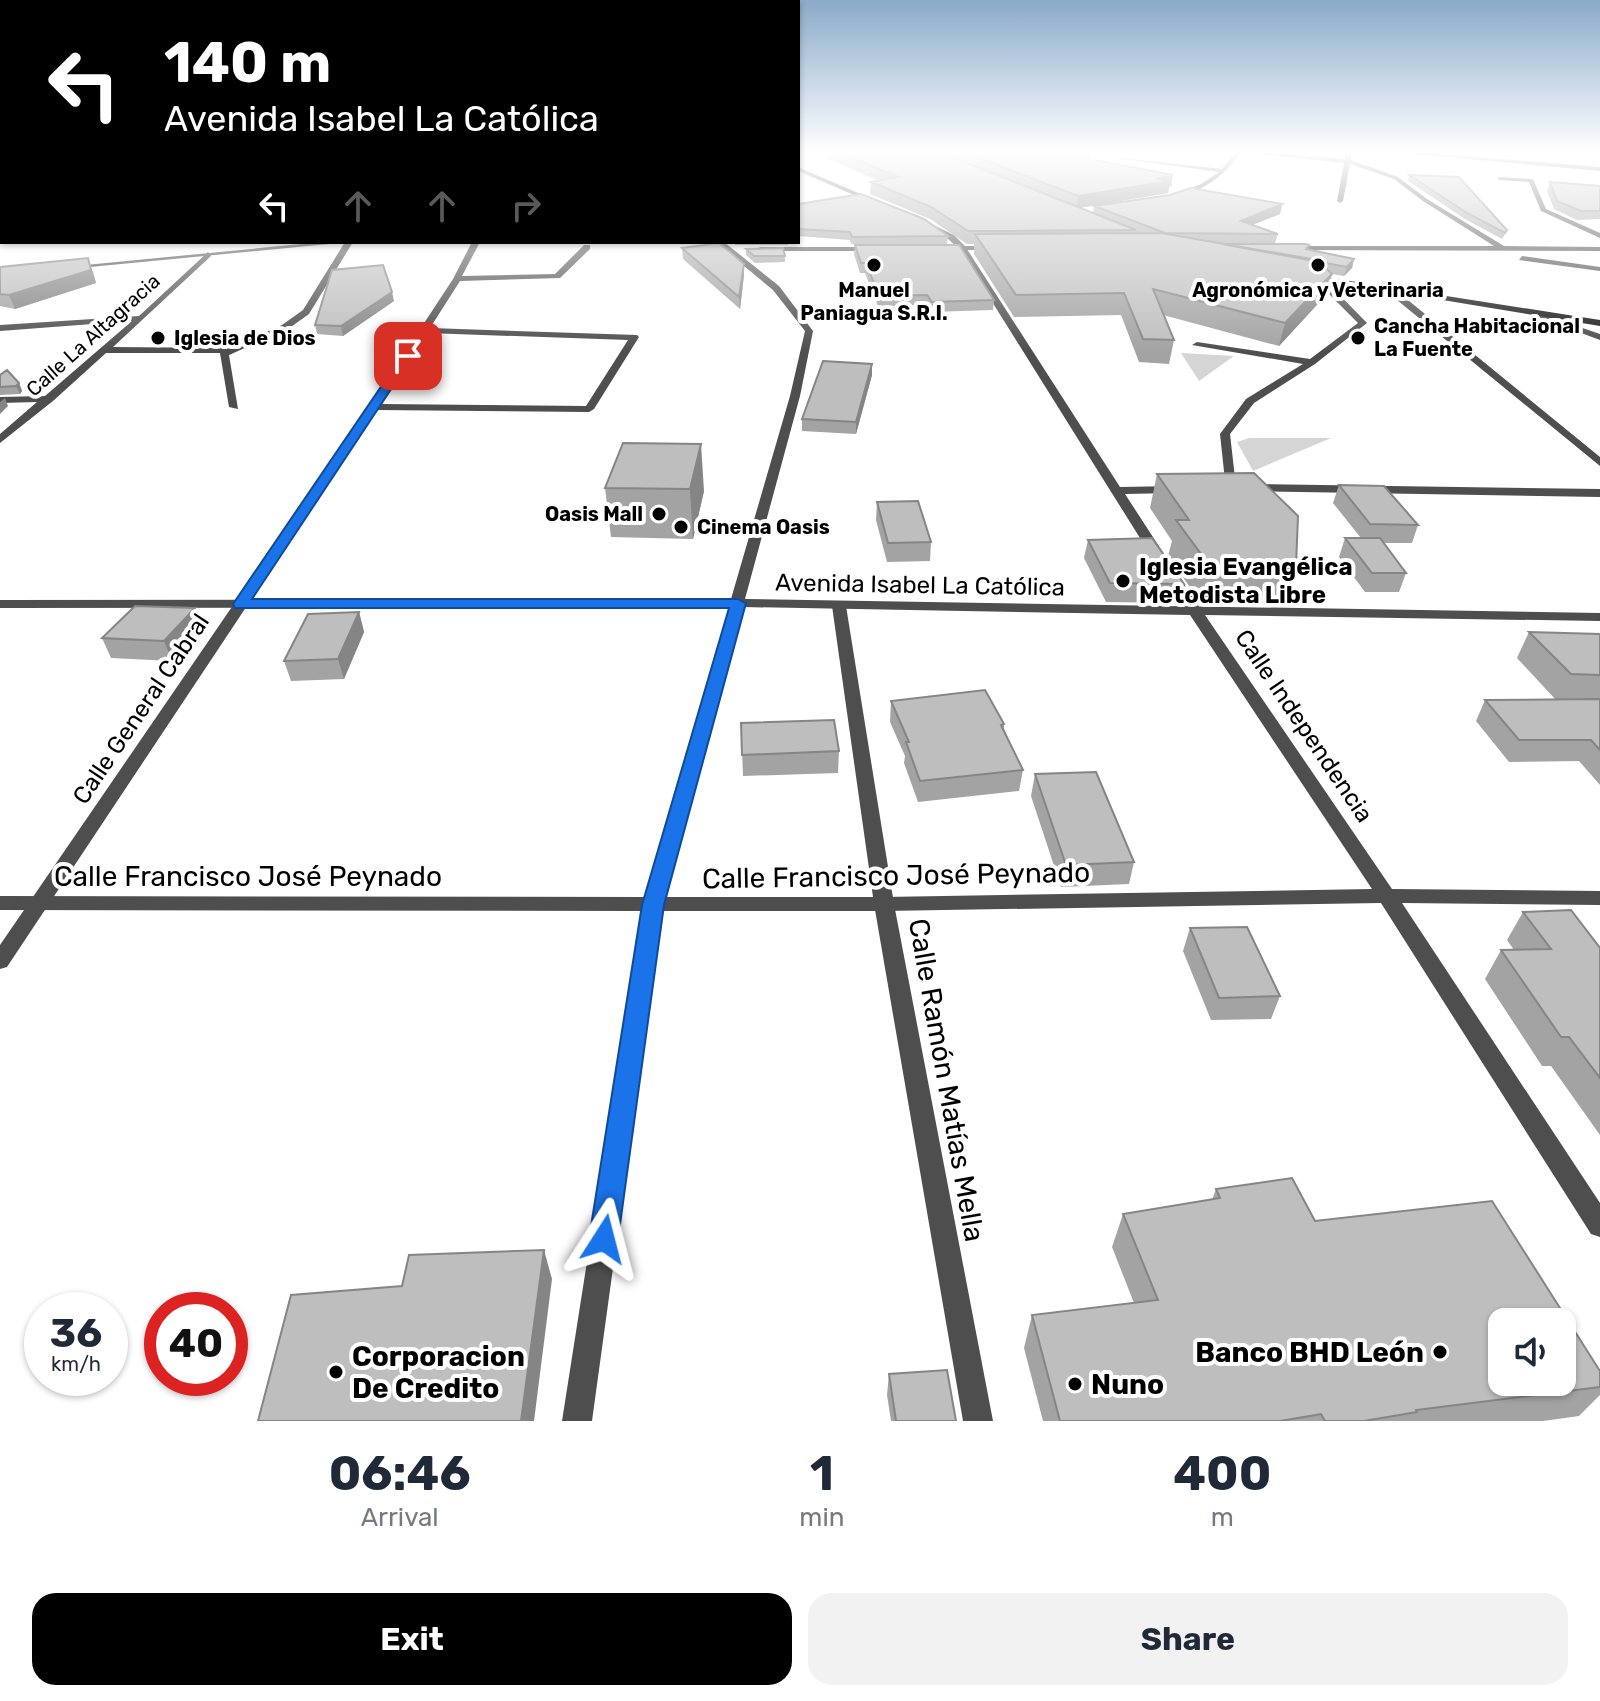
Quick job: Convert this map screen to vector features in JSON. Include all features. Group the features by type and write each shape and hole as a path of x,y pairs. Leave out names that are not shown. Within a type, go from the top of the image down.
{"main road":[{"path":"1302,274 1600,323"}],"street":[{"name":"Calle Independencia","path":"917,219 951,237 962,248 1115,491 1387,896 1600,1225"},
{"path":"1456,219 1505,250"},
{"path":"1563,219 1600,236"},
{"path":"59,268 325,244"},
{"path":"104,350 228,350 285,327 306,312 347,244"},
{"name":"Calle General Cabral","path":"0,961 374,407 457,279 475,244"},
{"path":"724,246 884,249"},
{"path":"577,1421 653,905 795,396 809,331 776,288 724,246"},
{"path":"457,279 557,276 587,247"},
{"path":"931,249 1008,248"},
{"path":"1272,248 1600,249"},
{"path":"1462,249 1600,269"},
{"name":"Calle La Altagracia","path":"0,440 141,318 208,254"},
{"path":"1230,487 1225,434 1250,401 1312,362 1363,323 1317,277"},
{"path":"1389,289 1600,463"},
{"path":"1536,313 1600,337"},
{"path":"0,328 141,318"},
{"path":"374,407 589,409 634,337 424,330"},
{"path":"1197,345 1312,362"},
{"path":"228,350 224,357 234,407"},
{"path":"0,400 49,399"},
{"path":"1216,488 1600,493"},
{"path":"1115,491 1187,489"},
{"name":"Avenida Isabel La Católica","path":"0,604 738,603 1600,617"},
{"name":"Calle Ramón Matías Mella","path":"839,606 884,904 978,1421"},
{"name":"Calle Francisco José Peynado","path":"0,903 653,905 1387,896 1600,898"}],"shaded area":[{"path":"1181,353 1234,356 1199,381"},
{"path":"1249,438 1331,438 1253,471 1237,442"}],"building":[{"path":"800,219 924,219 948,236 852,237 850,232 800,229"},
{"path":"950,219 1109,219 1136,230 968,231"},
{"path":"1129,219 1245,219 1241,221 1278,234 1165,233"},
{"path":"1479,219 1497,219 1507,230 1505,233"},
{"path":"1161,233 1317,260 1332,274 1285,323 1153,289 1174,340 1143,339 1124,293 1016,295 975,234"},
{"path":"720,244 744,264 739,297 682,248"},
{"path":"1222,244 1306,244 1309,245 1306,249 1354,259 1347,267"},
{"path":"855,245 959,245 994,300 932,302 927,295 879,296"},
{"path":"783,248 785,256 754,256 746,249"},
{"path":"88,258 91,270 9,295 0,294 0,267"},
{"path":"383,265 392,292 341,326 315,325 332,270"},
{"path":"823,361 872,364 856,422 802,419"},
{"path":"7,370 19,383 0,387 0,375"},
{"path":"623,443 701,444 690,489 605,488"},
{"path":"1254,473 1298,516 1296,566 1210,566 1176,520 1189,520 1157,474"},
{"path":"1339,485 1384,486 1418,525 1370,524"},
{"path":"918,501 931,542 888,543 877,502"},
{"path":"1152,538 1184,584 1110,583 1088,540"},
{"path":"1345,538 1380,538 1406,573 1372,573"},
{"path":"135,606 195,608 164,641 102,638"},
{"path":"359,612 338,659 284,661 308,614"},
{"path":"1529,632 1600,634 1600,675 1571,674"},
{"path":"985,690 1004,724 1001,725 1023,770 920,781 906,742 909,742 891,701"},
{"path":"1600,699 1600,750 1591,740 1519,740 1485,700"},
{"path":"834,720 839,751 742,755 741,723"},
{"path":"1096,772 1134,862 1066,865 1035,774"},
{"path":"1571,910 1600,948 1600,1078 1569,1037 1561,1037 1501,950 1551,949 1523,912"},
{"path":"1247,927 1280,996 1219,998 1190,928"},
{"path":"1292,1178 1315,1221 1492,1201 1560,1308 1488,1308 1488,1396 1528,1396 1416,1410 1364,1421 1325,1421 1321,1414 1280,1421 1060,1421 1032,1315 1158,1300 1123,1214 1220,1198 1216,1189"},
{"path":"544,1250 521,1421 258,1421 291,1295 402,1286 409,1255"},
{"path":"1576,1333 1600,1371 1600,1387 1576,1390"},
{"path":"947,1370 956,1421 896,1421 889,1374"}],"place":[{"name":"Manuel Paniagua S.R.I.","path":"874,265"},
{"name":"Agronómica y Veterinaria","path":"1318,265"},
{"name":"Iglesia de Dios","path":"158,338"},
{"name":"Cancha Habitacional La Fuente","path":"1358,338"},
{"name":"Oasis Mall","path":"659,514"},
{"name":"Cinema Oasis","path":"681,527"},
{"name":"Iglesia Evangélica Metodista Libre","path":"1123,581"},
{"name":"Banco BHD León","path":"1440,1352"},
{"name":"Corporacion De Credito","path":"336,1372"},
{"name":"Nuno","path":"1075,1384"}],"route":[{"path":"408,356 241,604 738,603 653,905 604,1239"}]}
